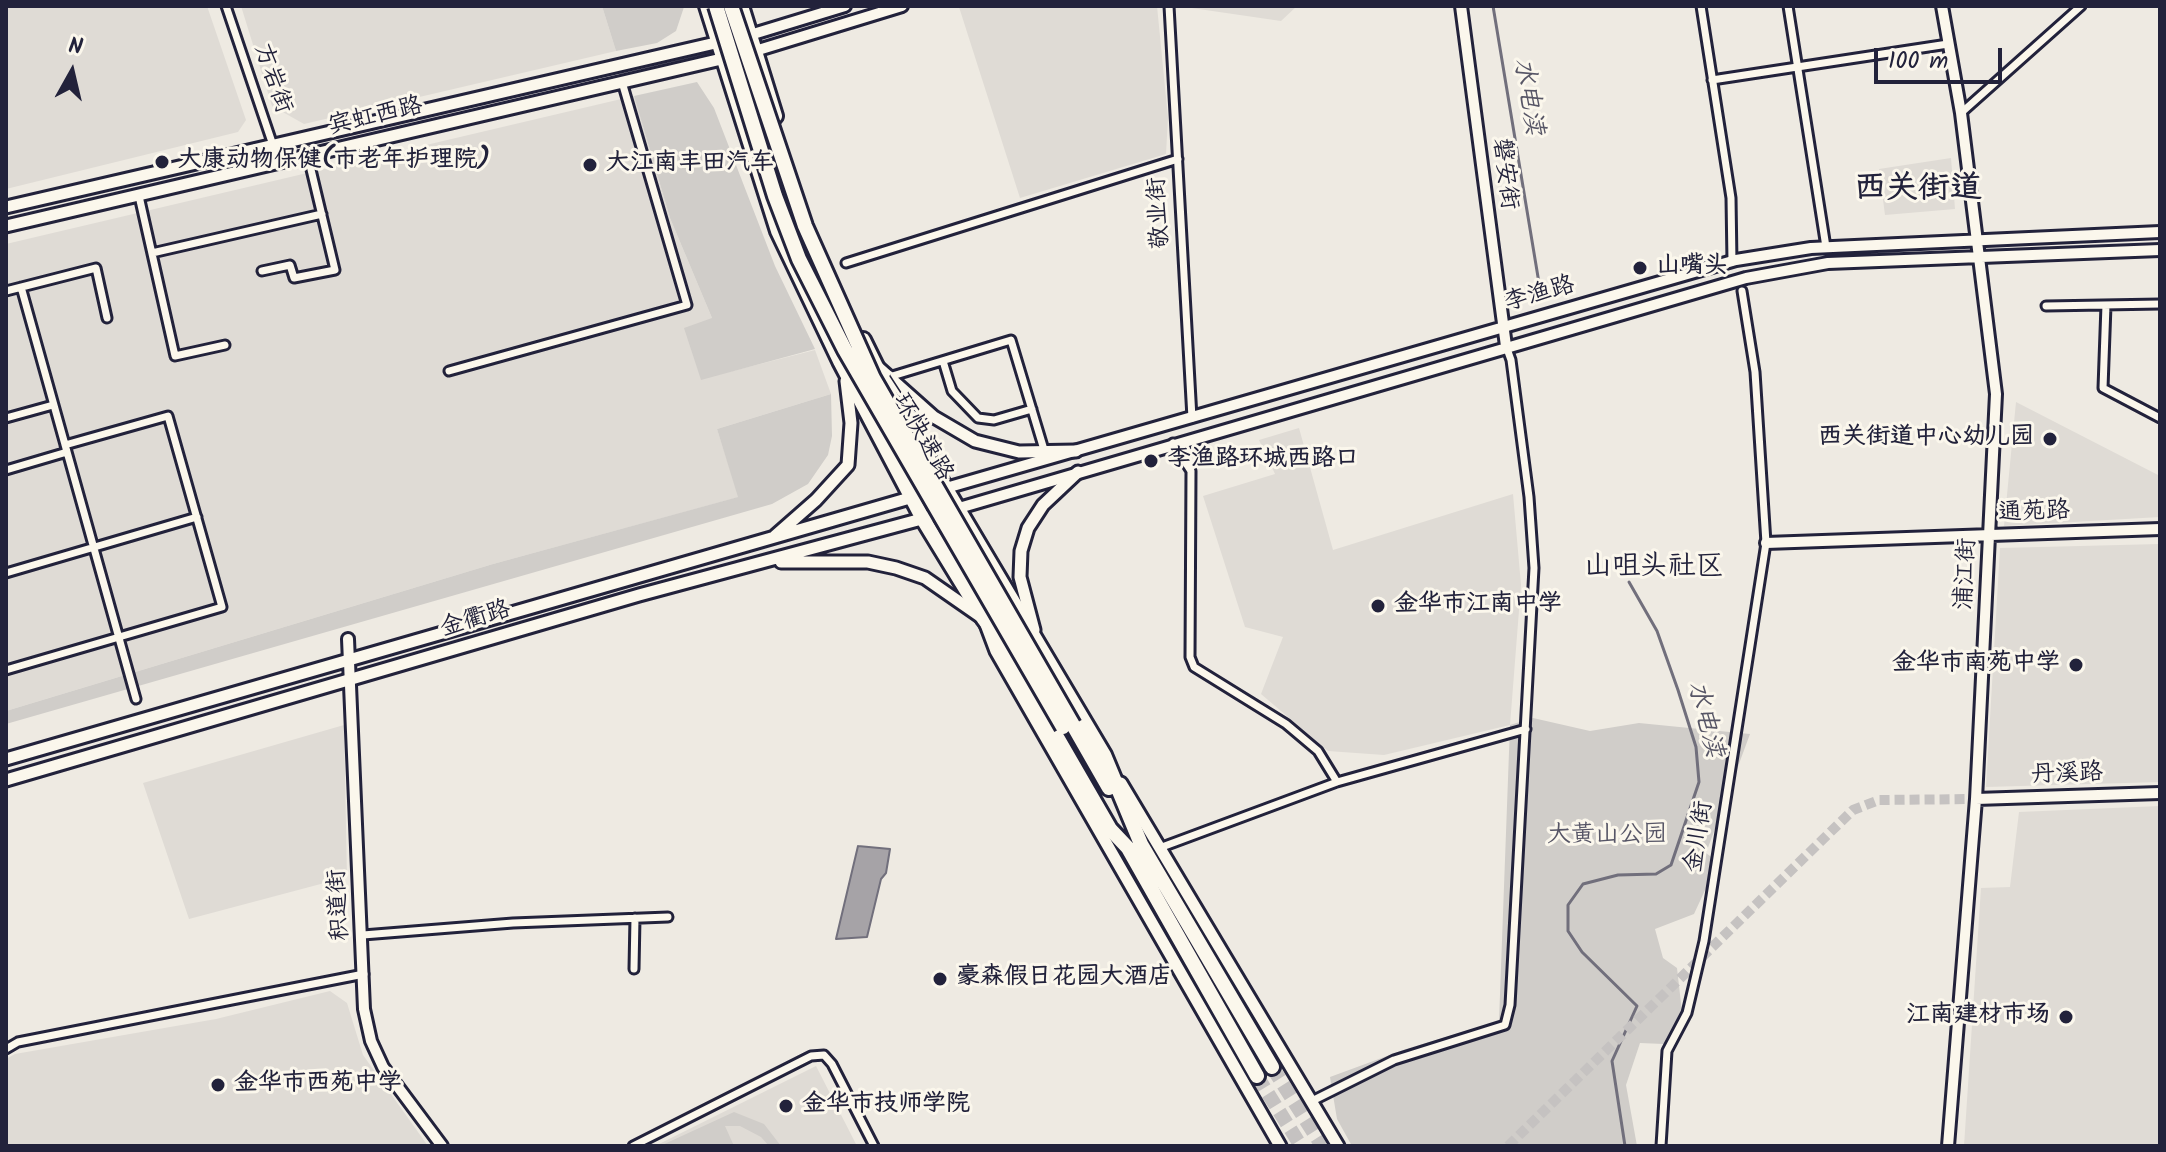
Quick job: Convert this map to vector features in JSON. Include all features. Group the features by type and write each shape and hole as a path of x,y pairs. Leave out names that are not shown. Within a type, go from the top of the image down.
{"highway":[{"path":"707,6 778,231 840,361 923,519 984,619 1005,647 1110,829 1134,846 1272,1067"},
{"name":"一环快速路","path":"716,6 775,196 799,259 845,350 1068,726"},
{"name":"一环快速路","path":"731,6 805,226 873,378 1134,846"},
{"path":"741,6 801,200 892,400 1104,755 1134,846 1257,1076"}],"main road":[{"path":"750,35 845,6"},
{"path":"755,51 902,6"},
{"name":"磐安街","path":"1461,6 1506,346"},
{"name":"浦江街","path":"1942,6 1981,256 1996,394 1976,799 1948,1146"},
{"name":"宾虹西路","path":"6,207 750,35"},
{"name":"宾虹西路","path":"6,226 755,51"},
{"name":"李渔路","path":"1076,451 1732,262 1826,247 2160,232"},
{"name":"李渔路","path":"959,508 1506,346 1759,276 1828,263 2160,250"},
{"path":"773,538 816,500 848,465 850,410 848,386 840,361"},
{"path":"875,364 934,417 975,441 1046,455"},
{"path":"946,488 1046,455 1076,451"},
{"path":"1038,647 1020,577 1021,551 1028,528 1043,505 1078,472"},
{"name":"金衢路","path":"6,759 946,488"},
{"name":"金衢路","path":"6,780 959,508"},
{"name":"通苑路","path":"1766,543 2160,529"},
{"path":"764,562 868,562 896,568 925,578 984,619 996,651 1280,1146"},
{"name":"积道街","path":"348,639 364,1009 371,1041 383,1067 442,1146"},
{"path":"1104,755 1162,847 1338,1146"},
{"name":"丹溪路","path":"1976,799 2160,793"}],"street":[{"name":"方岩街","path":"226,6 279,164"},
{"name":"敬业街","path":"1169,6 1192,418"},
{"path":"1701,6 1731,198 1732,262"},
{"path":"1788,6 1826,247"},
{"path":"1961,113 2081,6"},
{"path":"1712,80 1948,44"},
{"path":"449,371 687,305 622,82"},
{"path":"262,271 290,265 294,278 335,270 308,157"},
{"path":"846,263 1178,159"},
{"path":"139,196 175,356 225,345"},
{"path":"152,253 322,214"},
{"path":"6,291 96,268 107,318"},
{"path":"21,287 136,699"},
{"name":"金川街","path":"1661,1146 1667,1051 1687,1013 1704,941 1766,543 1755,372 1742,291"},
{"path":"2046,306 2160,304"},
{"path":"2106,305 2103,388 2160,418"},
{"path":"889,377 1011,340 1046,455"},
{"path":"1312,1101 1394,1060 1505,1025 1510,1005 1534,568 1529,497 1511,360 1506,346"},
{"path":"943,361 952,391 978,418 994,420 1032,409"},
{"path":"6,418 53,405"},
{"path":"6,470 168,416 222,607 118,640 6,670"},
{"path":"1173,443 1191,471 1190,657 1194,667 1286,724 1318,751 1337,782"},
{"path":"6,573 197,517"},
{"path":"1162,847 1337,782 1526,729"},
{"path":"363,935 513,923 668,917"},
{"path":"634,969 635,918"},
{"path":"6,1049 18,1042 364,974"},
{"path":"633,1146 811,1056 824,1055 832,1064 874,1146"}],"shaded area":[{"path":"6,6 207,6 246,120 238,132 6,189"},
{"path":"241,6 602,6 616,51 304,124 272,106"},
{"path":"1157,6 1168,118 1166,154 1020,198 959,7"},
{"path":"1178,6 1297,6 1281,21"},
{"path":"634,96 670,218 712,318 701,379 815,350 831,394 717,429 739,497 493,564 6,711 6,244"},
{"path":"1951,158 1955,209 1885,215 1879,169"},
{"name":"西关街道中心幼儿园","path":"2016,402 2160,476 2160,517 2004,526"},
{"name":"金华市江南中学","path":"1299,428 1333,550 1513,494 1521,585 1510,725 1384,755 1328,751 1261,694 1283,637 1245,627 1203,496 1275,474 1259,440"},
{"name":"金华市南苑中学","path":"2160,544 2160,782 1986,787 2000,548"},
{"path":"344,725 347,877 189,919 143,783"},
{"name":"江南建材市场","path":"2160,806 2160,1146 1964,1146 1981,888 2010,887 2019,812"},
{"path":"858,846 890,849 886,873 881,879 867,937 836,939"},
{"name":"金华市西苑中学","path":"330,991 347,1003 363,1055 428,1146 6,1146 6,1059 15,1054 216,1019"},
{"name":"金华市技师学院","path":"816,1066 857,1146 655,1146"}],"green space":[{"path":"602,6 684,7 676,31 657,43 616,51"},
{"path":"697,82 714,108 775,266 815,349 701,380 684,328 712,318 670,218 634,96"},
{"path":"831,394 832,436 828,455 808,484 772,504 6,724 6,711 493,564 738,497 717,429"},
{"name":"大黄山公园","path":"1533,718 1590,731 1639,723 1750,734 1706,853 1718,862 1694,914 1655,929 1663,958 1677,968 1682,1012 1664,1044 1640,1043 1626,1085 1637,1146 1352,1146 1337,1119 1330,1077 1406,1049 1499,1021 1510,725"},
{"path":"734,1112 764,1124 781,1146 769,1146 761,1137 740,1126 725,1126 734,1146 660,1146"}],"waterway":[{"name":"水电渎","path":"1493,6 1540,289"},
{"name":"水电渎","path":"1625,1146 1612,1061 1637,1006 1582,952 1568,931 1568,905 1583,884 1618,875 1656,874 1671,865 1699,782 1696,747 1678,690 1657,631 1629,582"}],"tunnel":[{"path":"1508,1146 1853,810 1879,800 1976,799"},
{"path":"1272,1067 1322,1146"},
{"path":"1257,1076 1301,1146"}],"place":[{"name":"大康动物保健(市老年护理院)","path":"162,162"},
{"name":"大江南丰田汽车","path":"590,165"},
{"name":"山嘴头","path":"1640,268"},
{"name":"西关街道中心幼儿园","path":"2050,439"},
{"name":"李渔路环城西路口","path":"1151,461"},
{"name":"金华市江南中学","path":"1378,606"},
{"name":"金华市南苑中学","path":"2076,665"},
{"name":"豪森假日花园大酒店","path":"940,979"},
{"name":"江南建材市场","path":"2066,1017"},
{"name":"金华市西苑中学","path":"218,1085"},
{"name":"金华市技师学院","path":"786,1106"}],"district":[{"name":"西关街道","path":"1918,192"},
{"name":"山咀头社区","path":"1654,569"}]}
